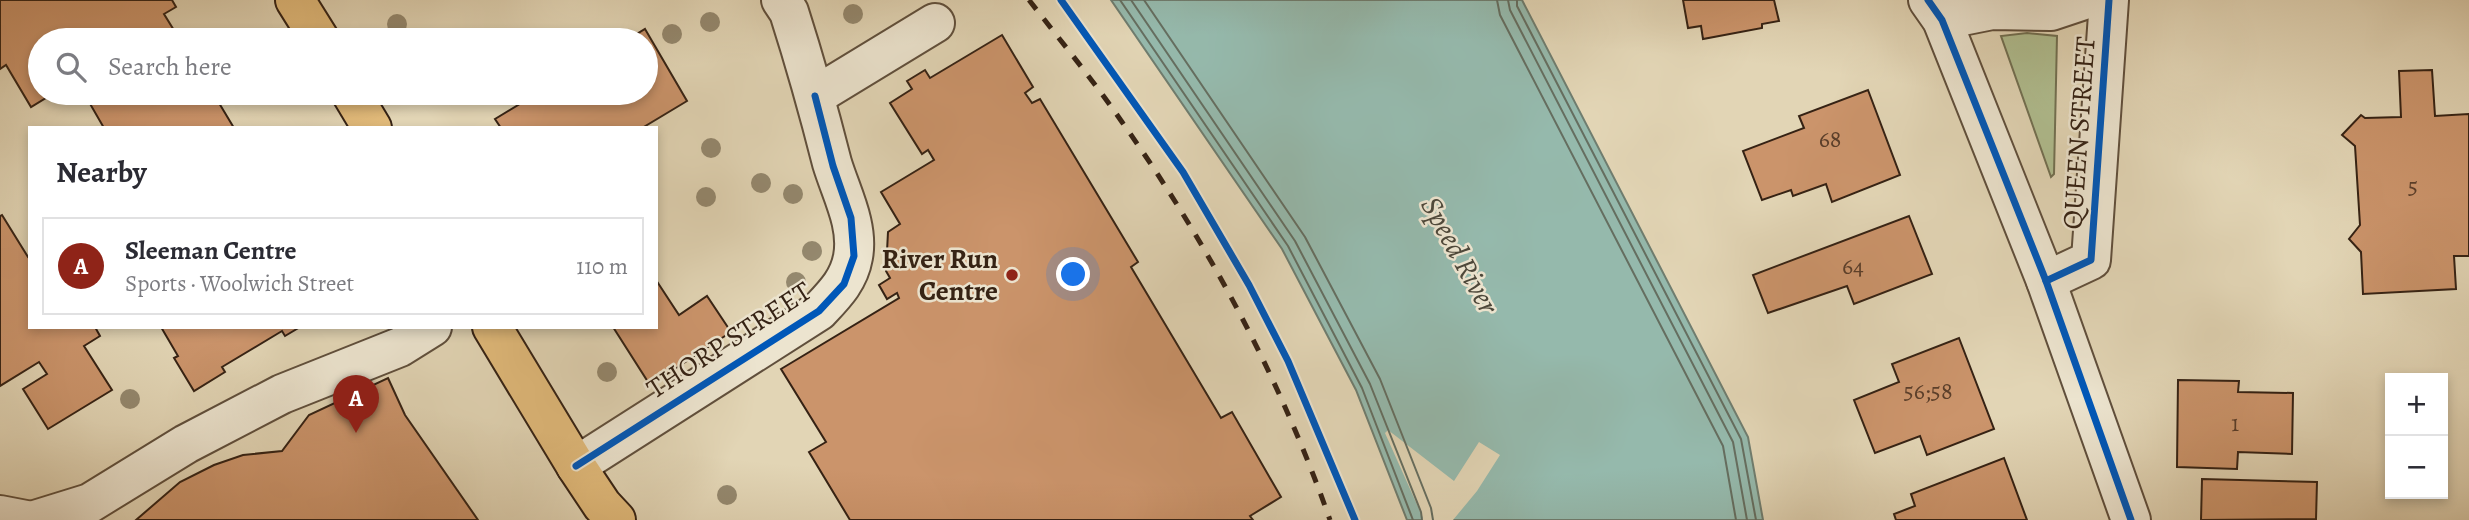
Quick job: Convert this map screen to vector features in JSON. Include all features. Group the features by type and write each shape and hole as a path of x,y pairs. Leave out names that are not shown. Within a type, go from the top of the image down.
{"main road":[{"path":"295,0 312,28"},
{"path":"358,105 371,126"},
{"path":"493,329 576,466 602,505 616,520"}],"street":[{"name":"THORP STREET","path":"576,466 819,311 844,284 854,256 851,218 833,166 789,12 781,0"},
{"path":"2084,0 2051,11 1935,10 2046,281 2131,520"},
{"name":"QUEEN STREET","path":"2046,281 2091,260 2109,0"},
{"path":"815,96 935,23"},
{"path":"35,520 90,503 186,444 282,394 400,347 429,329"},
{"path":"0,515 26,520"}],"green space":[{"path":"2027,33 2057,36 2054,174 2051,177 2001,36"}],"water":[{"name":"Speed River","path":"1111,0 1522,0 1748,437 1763,520 1407,520 1356,390 1282,249"}],"pier":[{"path":"1388,430 1454,481 1479,442 1500,455 1477,491 1453,520 1421,520 1423,518 1385,433"}],"building":[{"path":"0,0 172,0 176,7 164,14 173,28 28,28 28,102 6,65 0,69"},
{"path":"1683,0 1774,0 1779,21 1762,24 1762,28 1703,39 1701,26 1688,28"},
{"name":"River Run Centre","path":"1002,35 1033,87 1025,93 1032,103 1040,99 1138,262 1131,267 1221,418 1232,412 1281,497 1250,516 1253,520 850,520 809,452 826,442 781,369 899,298 897,293 887,299 879,285 890,278 886,271 888,232 900,224 881,192 934,160 928,150 922,154 890,103 912,89 907,81 925,70 930,78"},
{"path":"658,51 687,101 645,126 500,126 495,119 518,105 658,105"},
{"path":"2432,70 2435,116 2469,114 2469,256 2454,256 2456,289 2363,294 2361,252 2349,239 2360,225 2355,146 2342,135 2361,115 2365,118 2401,117 2399,71"},
{"path":"1868,90 1900,175 1832,202 1826,184 1793,196 1791,190 1762,200 1743,151 1804,128 1799,116"},
{"path":"91,105 220,105 233,126 103,126"},
{"path":"2,215 28,257 28,329 96,329 100,336 84,346 112,390 48,429 23,389 47,374 39,362 0,386"},
{"path":"1909,216 1932,274 1854,304 1847,286 1768,313 1753,275"},
{"path":"658,283 679,315 707,296 731,332 650,385 614,329 658,329"},
{"path":"162,329 297,329 285,336 282,331 222,367 225,372 194,391 174,358 178,356"},
{"path":"1959,338 1994,429 1927,455 1920,436 1875,453 1854,400 1899,382 1892,364"},
{"path":"388,378 405,415 478,520 136,520 180,482 214,465 243,455 282,451 309,415"},
{"path":"2178,380 2239,381 2238,392 2293,393 2292,454 2238,452 2237,469 2177,467"},
{"path":"2004,458 2027,520 1896,520 1894,514 1915,506 1911,494"},
{"path":"2202,479 2317,482 2316,519 2201,520"}],"railway":[{"path":"1029,0 1122,122 1213,265 1289,415 1330,520"}],"cycle path":[{"path":"1061,0 1183,172 1249,285 1288,361 1355,520"},
{"path":"1928,0 1942,20 2046,281 2131,520"},
{"path":"2046,281 2091,260 2109,0"},
{"path":"576,466 819,311 844,284 854,256 851,218 833,166 815,96"}],"place":[{"name":"River Run Centre","path":"1012,275"},
{"name":"Sleeman Centre","path":"356,433"}]}
